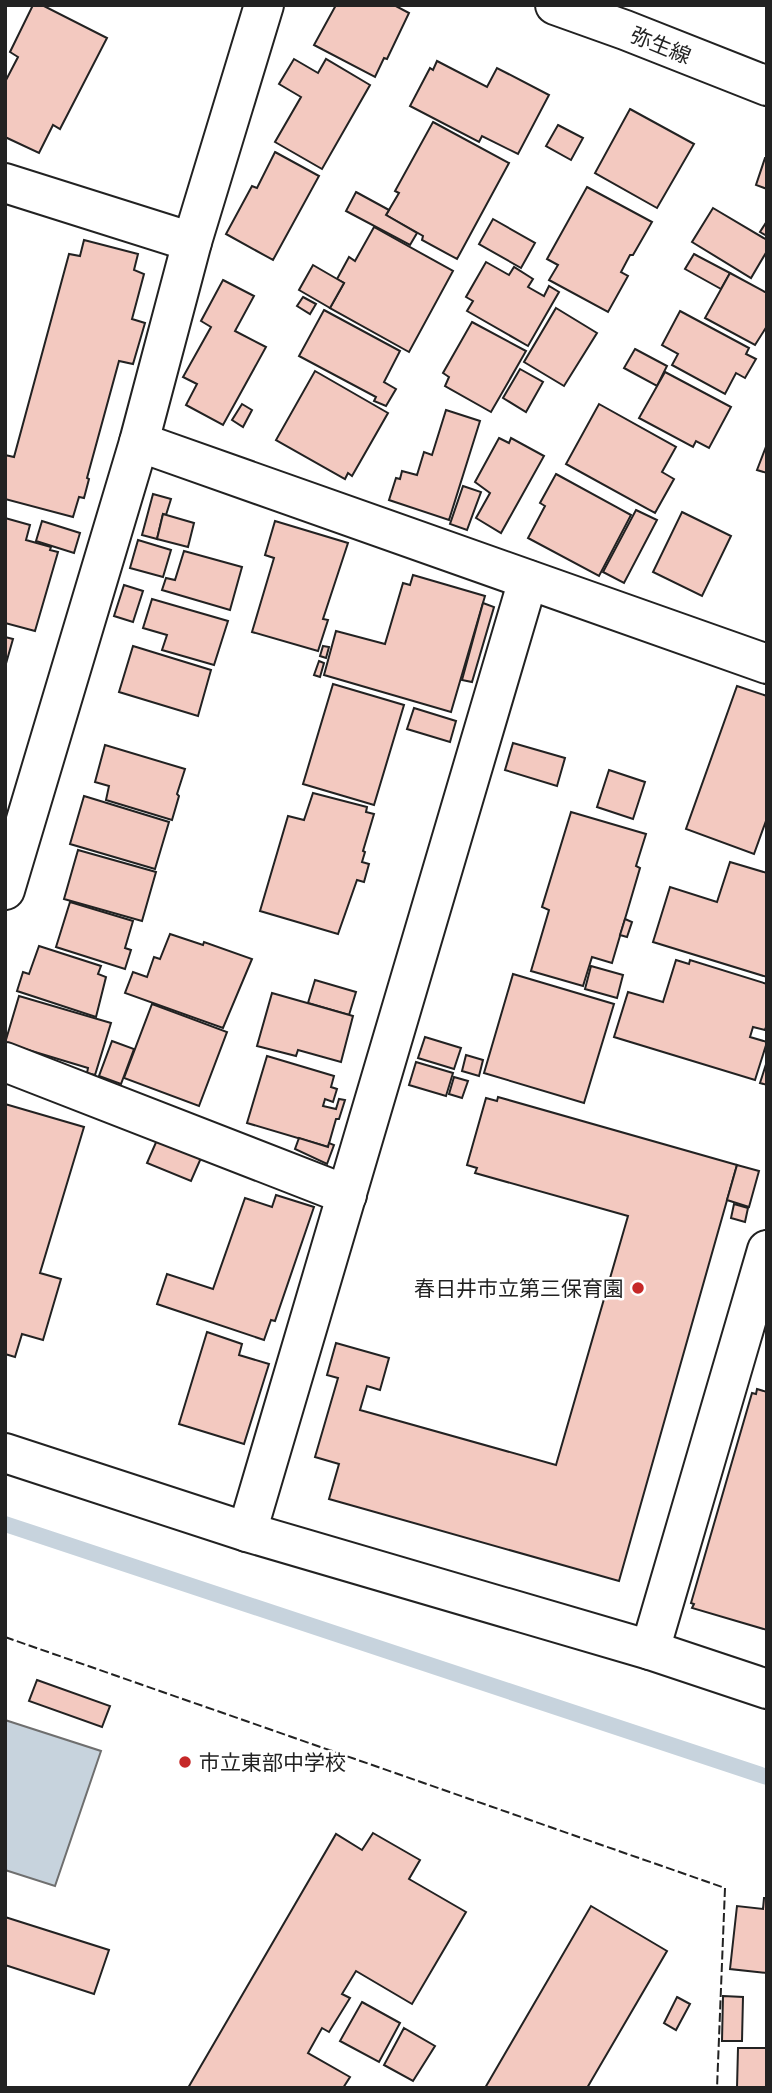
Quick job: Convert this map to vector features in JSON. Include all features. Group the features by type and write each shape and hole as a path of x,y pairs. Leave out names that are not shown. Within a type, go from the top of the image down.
{"street":[{"path":"5,890 139,442 192,242 264,5"},
{"name":"弥生線","path":"555,5 767,86"},
{"path":"5,183 192,242"},
{"path":"139,442 767,664"},
{"path":"247,1532 528,580"},
{"path":"5,1062 347,1195"},
{"path":"650,1650 767,1250"},
{"path":"5,1453 247,1532 650,1650 767,1689"}],"shaded area":[{"path":"5,1720 101,1751 55,1886 5,1870"}],"building":[{"path":"33,5 42,5 107,38 60,129 53,125 39,153 5,137 5,82 18,57 10,52"},
{"path":"336,5 394,5 409,13 387,59 384,58 375,77 314,45"},
{"path":"294,59 318,73 326,59 370,85 322,169 275,142 301,97 279,84"},
{"path":"437,61 487,87 497,68 549,95 518,154 482,136 479,142 410,106 430,68 433,70"},
{"path":"630,109 694,144 657,208 595,173"},
{"path":"433,122 509,163 457,259 422,240 423,236 386,215 399,193 395,191"},
{"path":"558,125 583,138 571,160 546,146"},
{"path":"275,152 319,176 273,260 226,234 252,186 257,188"},
{"path":"767,158 767,189 756,185"},
{"path":"587,187 652,222 621,272 628,276 608,312 549,280 558,265 547,259"},
{"path":"356,192 389,210 386,215 417,233 410,245 346,211"},
{"path":"713,208 767,240 767,251 751,278 692,242"},
{"path":"493,219 535,243 521,268 479,244"},
{"path":"767,221 767,236 760,232"},
{"path":"374,227 453,271 409,352 330,308 344,283 337,279 349,257 355,261"},
{"path":"84,240 138,254 134,270 144,274 132,319 145,323 133,364 119,361 84,498 79,497 73,517 5,499 5,455 14,457 69,254 80,256"},
{"path":"694,254 730,273 721,289 685,269"},
{"path":"486,262 509,275 514,267 533,279 528,287 544,296 549,286 559,292 528,346 467,311 473,301 466,297"},
{"path":"313,265 344,283 330,308 299,290"},
{"path":"730,273 767,293 767,326 755,345 705,318"},
{"path":"223,280 254,296 235,331 266,347 223,425 186,405 197,384 183,377 211,327 201,321"},
{"path":"303,297 316,304 310,314 297,306"},
{"path":"556,308 597,333 564,386 524,362"},
{"path":"324,310 400,351 384,382 396,389 386,406 374,401 376,397 299,356"},
{"path":"680,311 749,348 746,354 756,359 745,378 736,373 725,394 672,365 678,354 662,345"},
{"path":"472,322 526,351 491,412 445,386 449,377 443,373"},
{"path":"635,349 667,366 657,386 624,368"},
{"path":"520,369 543,382 526,412 503,398"},
{"path":"315,371 388,413 352,476 348,473 345,479 276,440"},
{"path":"665,372 731,407 709,448 696,441 693,447 639,418"},
{"path":"242,404 252,410 243,427 232,420"},
{"path":"599,404 676,447 662,472 674,479 655,513 566,464"},
{"path":"446,410 480,421 449,520 389,500 396,478 400,479 402,471 417,475 424,452 432,455"},
{"path":"499,438 509,443 511,438 544,456 501,533 476,518 490,493 475,482"},
{"path":"767,444 767,473 757,470"},
{"path":"556,474 631,515 599,576 528,538 545,506 540,503"},
{"path":"463,486 481,492 467,530 450,524"},
{"path":"153,494 171,499 166,515 163,514 157,539 142,535"},
{"path":"636,510 657,520 624,583 603,572"},
{"path":"682,512 731,536 702,596 653,572"},
{"path":"163,514 194,523 188,547 157,539"},
{"path":"5,518 30,525 26,540 51,547 50,550 58,552 35,631 5,623"},
{"path":"42,521 80,533 74,553 36,541"},
{"path":"275,521 348,543 323,619 328,620 318,651 252,632 274,558 265,555"},
{"path":"138,540 171,550 163,577 130,568"},
{"path":"184,551 242,567 230,610 162,590 166,578 175,580"},
{"path":"413,575 485,596 451,712 324,675 336,631 385,644 403,583 410,585"},
{"path":"124,585 143,591 133,622 114,616"},
{"path":"152,599 228,621 214,665 162,650 167,635 143,628"},
{"path":"483,603 494,607 472,682 462,680"},
{"path":"5,637 13,639 5,667"},
{"path":"133,646 211,670 198,716 119,692"},
{"path":"323,646 329,647 326,658 320,656"},
{"path":"319,661 324,663 320,677 314,675"},
{"path":"333,684 404,705 374,805 303,784"},
{"path":"737,686 767,696 767,818 754,854 686,829"},
{"path":"414,708 456,721 450,742 407,729"},
{"path":"513,743 565,758 557,786 505,770"},
{"path":"105,745 185,769 172,820 106,800 109,786 95,782"},
{"path":"609,770 645,782 633,819 597,807"},
{"path":"313,793 367,807 366,812 374,814 363,851 362,862 369,864 364,882 357,880 338,934 260,911 288,816 304,820"},
{"path":"84,796 169,822 155,869 70,844"},
{"path":"571,812 646,834 636,866 640,868 612,963 592,957 583,986 531,971 549,910 542,907"},
{"path":"78,850 156,872 142,921 64,899"},
{"path":"730,862 767,873 767,977 653,942 670,887 717,902"},
{"path":"70,902 133,921 125,948 131,950 125,969 56,947"},
{"path":"625,919 632,922 627,937 620,935"},
{"path":"170,934 203,945 204,942 252,959 223,1028 125,993 133,972 147,977 154,957 160,959"},
{"path":"39,946 101,966 98,974 106,977 96,1017 17,991 23,972 29,974"},
{"path":"676,960 689,964 690,960 767,984 767,1024 765,1030 753,1027 750,1037 767,1042 755,1080 614,1037 628,992 663,1002"},
{"path":"591,966 623,975 617,998 585,989"},
{"path":"513,974 614,1004 584,1103 484,1073"},
{"path":"315,980 356,992 349,1015 308,1003"},
{"path":"272,993 353,1016 341,1062 298,1050 296,1056 257,1046"},
{"path":"19,996 111,1023 95,1075 87,1073 88,1068 5,1043"},
{"path":"152,1004 227,1032 199,1106 124,1078"},
{"path":"425,1037 461,1048 454,1069 418,1058"},
{"path":"112,1041 134,1049 121,1084 99,1076"},
{"path":"466,1055 483,1060 479,1076 462,1071"},
{"path":"267,1056 334,1076 331,1087 337,1089 333,1102 325,1099 323,1106 336,1109 339,1099 345,1100 328,1147 247,1123"},
{"path":"767,1061 767,1085 760,1083"},
{"path":"416,1062 453,1073 446,1096 409,1085"},
{"path":"454,1077 468,1081 462,1098 449,1094"},
{"path":"498,1097 737,1165 619,1581 329,1499 339,1464 315,1457 338,1378 327,1375 336,1343 389,1358 380,1390 367,1386 360,1410 556,1465 628,1216 475,1173 477,1168 467,1165 486,1098 497,1101"},
{"path":"5,1104 84,1127 40,1273 61,1279 43,1340 22,1334 15,1357 5,1354"},
{"path":"299,1138 328,1147 329,1143 334,1145 327,1164 295,1149"},
{"path":"157,1140 201,1158 191,1181 147,1163"},
{"path":"737,1165 759,1171 749,1207 727,1200"},
{"path":"276,1195 314,1207 275,1321 271,1320 264,1340 157,1304 167,1274 213,1289 245,1198 272,1207"},
{"path":"734,1204 748,1208 745,1222 731,1218"},
{"path":"207,1332 242,1344 239,1355 269,1364 244,1444 179,1424"},
{"path":"757,1389 767,1392 767,1630 692,1608 694,1604 691,1603 752,1393 756,1394"},
{"path":"37,1680 110,1706 102,1727 29,1701"},
{"path":"373,1833 420,1860 409,1879 466,1912 412,2004 356,1971 342,1994 350,1998 329,2032 322,2028 308,2053 350,2077 343,2088 188,2088 336,1834 362,1850"},
{"path":"764,1898 767,1898 767,1973 730,1969 737,1906 763,1909"},
{"path":"591,1906 667,1951 587,2088 485,2088"},
{"path":"5,1917 109,1950 94,1994 5,1965"},
{"path":"723,1996 743,1997 742,2041 722,2041"},
{"path":"677,1997 690,2004 676,2030 664,2023"},
{"path":"362,2002 400,2023 379,2062 340,2041"},
{"path":"404,2028 435,2046 413,2081 384,2065"},
{"path":"738,2048 767,2048 767,2088 737,2088"}],"waterway":[{"path":"5,1524 767,1777"}],"fence":[{"path":"5,1637 725,1888 717,2088"}],"place":[{"name":"春日井市立第三保育園","path":"638,1288"},
{"name":"市立東部中学校","path":"185,1762"}]}
